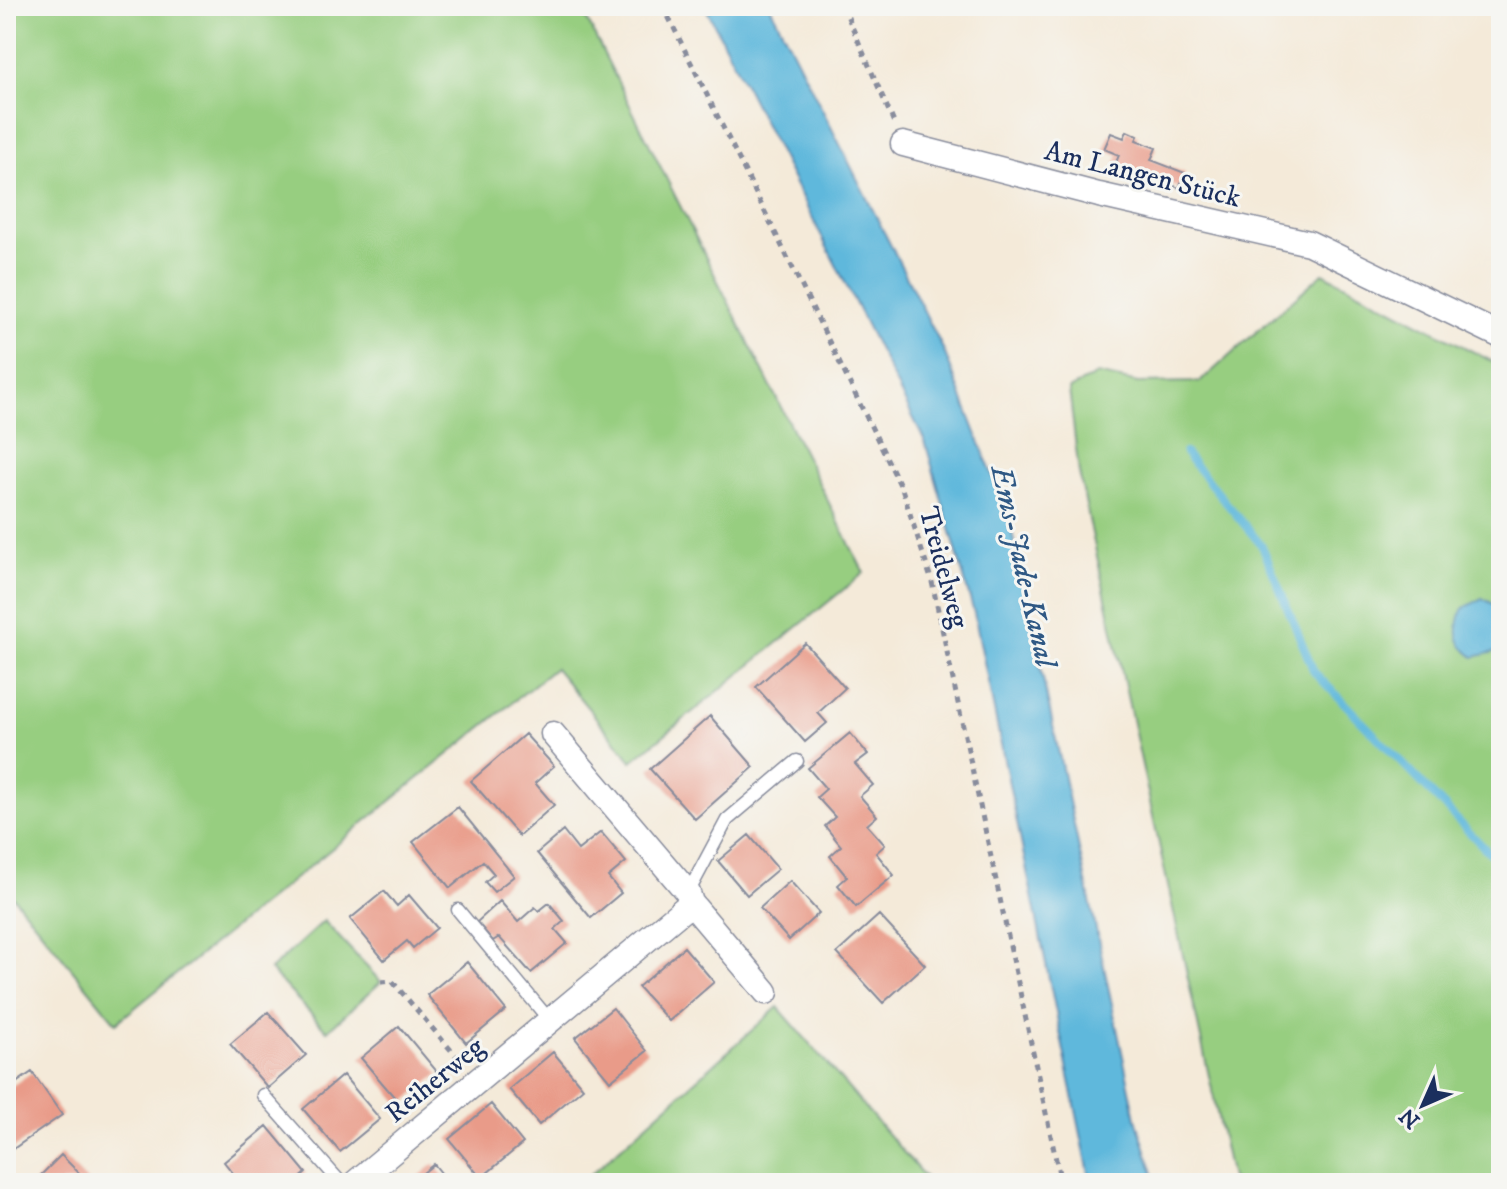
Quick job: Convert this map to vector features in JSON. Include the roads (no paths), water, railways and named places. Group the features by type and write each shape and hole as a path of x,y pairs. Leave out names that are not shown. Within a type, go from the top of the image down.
{"street":[{"name":"Am Langen Stück","path":"903,144 1139,205 1309,243 1501,336"},
{"path":"553,734 766,992"},
{"name":"Reiherweg","path":"355,1183 551,1022 690,898"}],"lane":[{"name":"Reiherweg","path":"690,898 727,820 797,761"},
{"path":"458,910 551,1022"},
{"path":"263,1095 341,1183"}],"water":[{"path":"705,6 770,6 944,351 1009,518 1136,1118 1156,1183 1091,1183 974,613 925,441"},
{"path":"1482,598 1501,608 1501,647 1499,651 1474,657 1460,642 1458,625 1462,610"}],"waterway":[{"path":"1185,453 1262,546 1314,672 1501,865"}],"water label":[{"name":"Ems-Jade-Kanal","path":"1024,566"}]}
